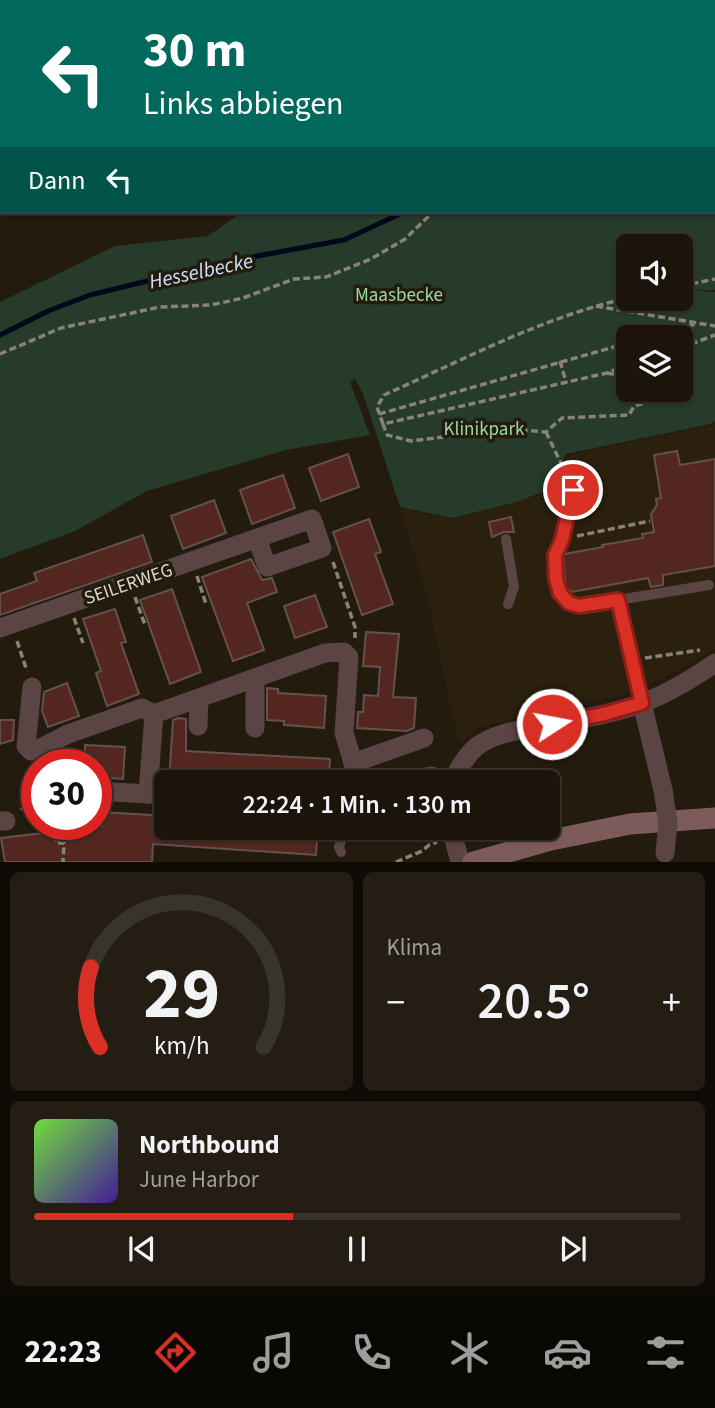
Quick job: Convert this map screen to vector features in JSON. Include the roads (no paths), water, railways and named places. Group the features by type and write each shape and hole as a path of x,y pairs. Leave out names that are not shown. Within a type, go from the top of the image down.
{"main road":[{"path":"473,862 551,840 630,824 715,818"}],"street":[{"name":"SEILERWEG","path":"0,628 257,538"},
{"path":"32,687 26,747 31,751 68,734 142,708 153,714 325,653 344,652 349,657 344,733 355,770"},
{"path":"458,770 476,747 487,740 642,703 681,685 710,656"},
{"path":"255,679 255,729"},
{"path":"198,726 199,698"},
{"path":"642,703 663,790 668,823 664,857"},
{"path":"153,714 156,770"},
{"path":"362,770 424,738"},
{"path":"112,792 154,794"},
{"path":"454,840 460,862"}],"lane":[{"path":"573,490 562,540 555,555 556,579 560,593 569,603 579,606 709,585"},
{"path":"506,539 514,587 508,604"},
{"path":"618,600 642,703"},
{"path":"341,840 341,852"}],"waterway":[{"name":"Hesselbecke","path":"0,335 48,311 90,295 225,262 344,240 400,214"}],"park label":[{"name":"Maasbecke","path":"399,294"},
{"name":"Klinikpark","path":"484,428"}]}
